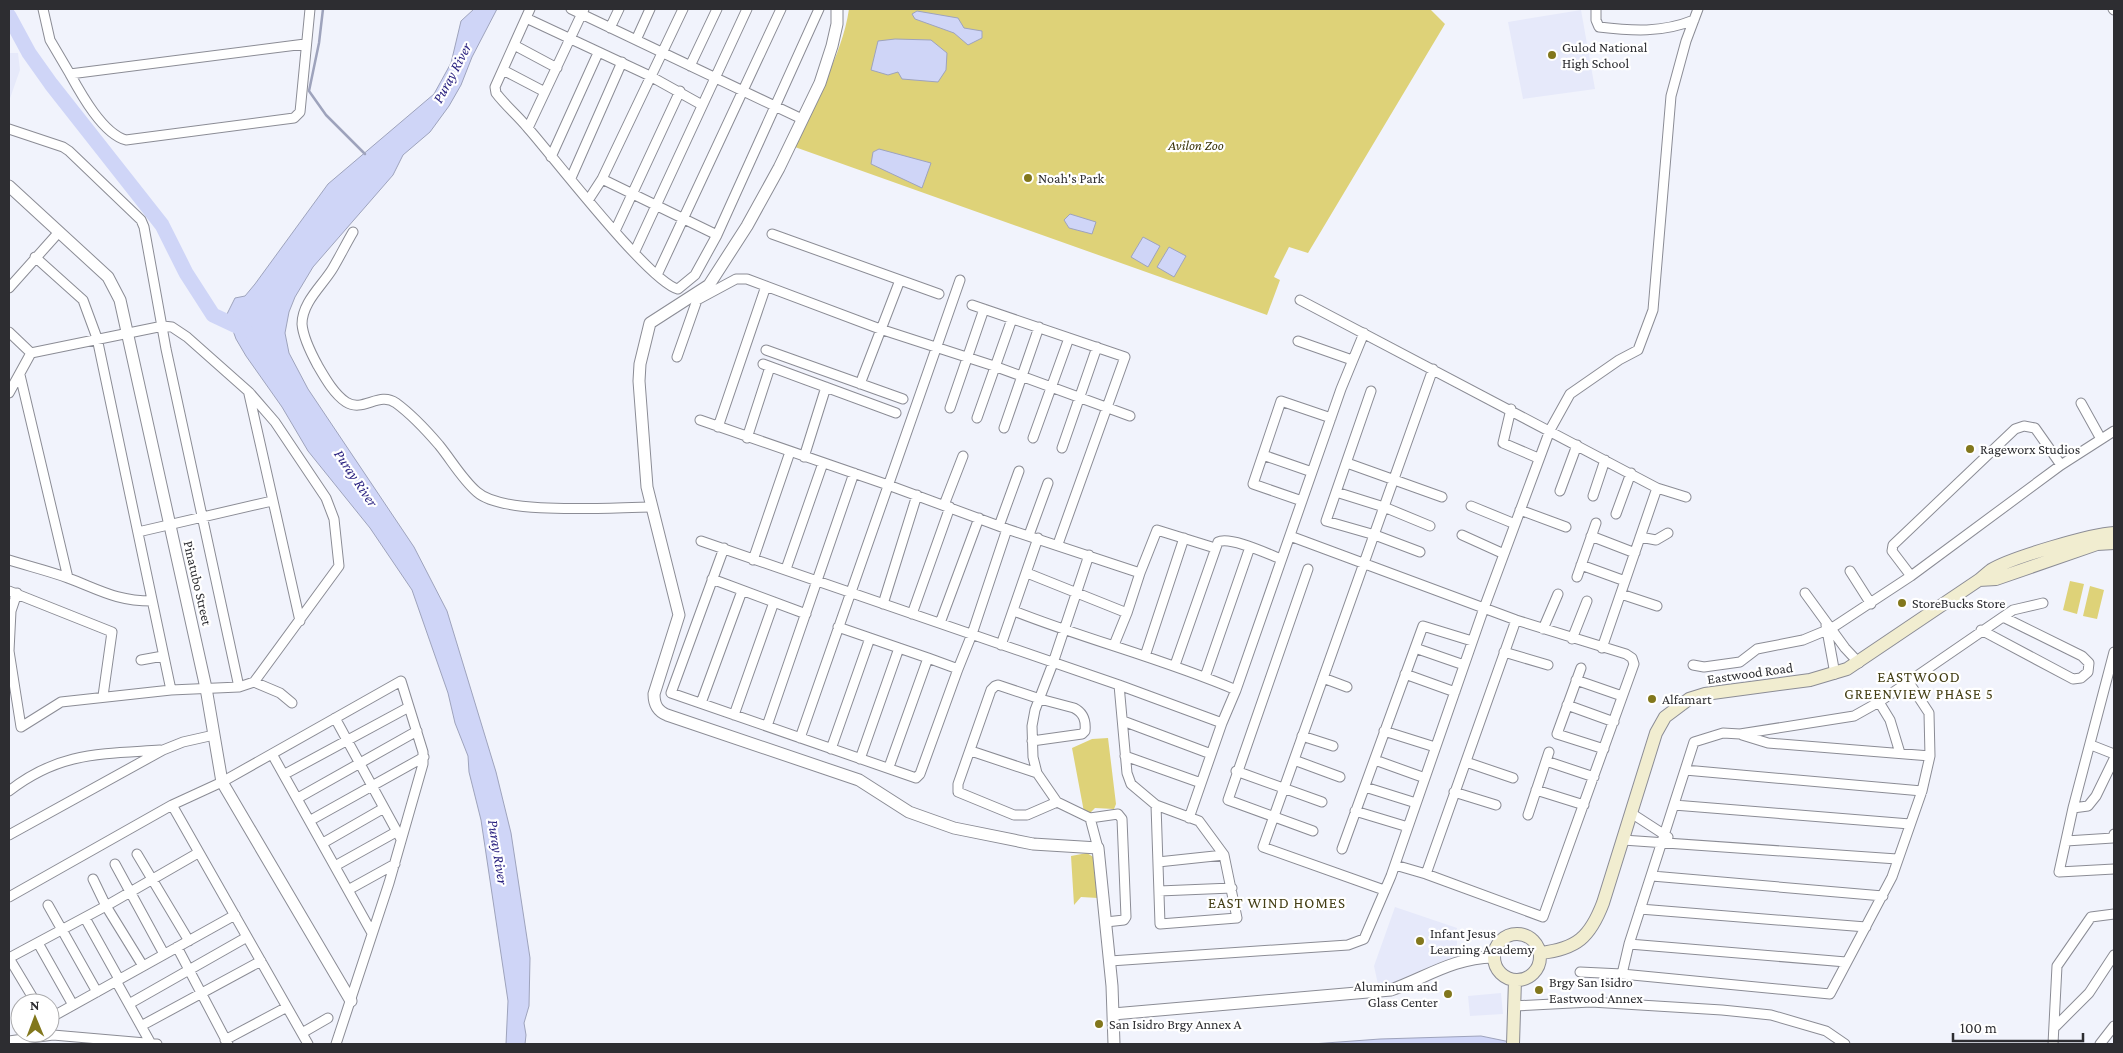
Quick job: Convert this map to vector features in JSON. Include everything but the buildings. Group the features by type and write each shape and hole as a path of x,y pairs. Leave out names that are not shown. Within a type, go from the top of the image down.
{"main road":[{"name":"Eastwood Road","path":"1540,953 1572,946 1588,932 1598,916 1660,725 1679,704 1705,694 1810,680 1835,674 1859,663 1991,570 2036,553 2096,535 2114,533"},
{"name":"Eastwood Road","path":"1979,580 1996,579 2097,544 2114,542"},
{"path":"1516,933 1533,940 1540,953 1540,963 1533,974 1528,978 1515,980 1499,972 1493,956 1500,940 1516,933"},
{"path":"1513,1044 1515,980"}],"street":[{"path":"43,9 50,40 89,105 108,128 126,140 229,128 298,116 310,9"},
{"path":"530,9 495,87 496,93 615,231 657,275 674,288 682,288 695,275 717,235 818,9"},
{"path":"571,9 583,11 610,28 802,119"},
{"path":"610,28 619,9"},
{"path":"636,40 650,9"},
{"path":"589,199 602,179 683,9"},
{"path":"690,66 717,9"},
{"path":"635,251 747,9"},
{"path":"657,275 781,9"},
{"path":"837,9 837,24 832,46 820,83 779,168 719,272 709,285 650,323 642,357 639,381 647,486 679,615 654,694 655,705 661,713 859,780 909,812 954,828 1032,844 1098,848"},
{"path":"1596,9 1596,20 1599,27 1636,32 1678,27 1694,20"},
{"path":"1110,961 1348,945 1364,939 1395,865 1472,641 1538,458 1550,430 1570,394 1619,360 1638,350 1653,310 1671,96 1698,9"},
{"path":"528,128 583,11"},
{"path":"526,18 598,53 622,62 680,91 702,105"},
{"path":"70,74 306,44"},
{"path":"514,45 557,68"},
{"path":"551,157 598,53"},
{"path":"571,178 622,62"},
{"path":"503,70 545,92"},
{"path":"615,231 680,91"},
{"path":"9,129 63,147 69,151 141,220 146,232 149,260 166,349 239,687"},
{"path":"602,179 717,235"},
{"name":"Pinatubo Street","path":"9,186 108,277 120,300 206,688 222,782 351,1002"},
{"path":"9,288 59,232"},
{"path":"353,232 334,267 307,307 302,324 313,356 321,371 345,402 364,404 384,398 396,403 438,444 478,493 491,502 530,508 651,507"},
{"path":"772,234 939,294"},
{"path":"35,257 83,300 97,338 171,690"},
{"path":"677,357 699,299 736,279 747,279 880,329 994,366 1130,416"},
{"path":"860,384 900,280"},
{"path":"800,738 960,280"},
{"path":"718,427 766,286"},
{"path":"1300,300 1511,409 1657,488 1686,497"},
{"path":"972,305 1125,357 1058,544"},
{"path":"950,408 984,309"},
{"path":"977,418 1012,319"},
{"path":"31,353 128,331 163,326 172,327 187,337 249,392 275,422 326,498 334,519 339,566 254,682 239,687 171,690 103,696 57,703 21,728 9,652 13,592 112,632 103,696"},
{"path":"1004,428 1039,327"},
{"path":"9,332 31,353"},
{"path":"1189,818 1331,418 1364,332"},
{"path":"1033,438 1069,338"},
{"path":"1298,341 1352,360"},
{"path":"1062,448 1097,347"},
{"path":"766,350 903,399"},
{"path":"9,393 31,353"},
{"path":"747,438 767,366 896,413"},
{"path":"1384,890 1263,846 1433,369"},
{"path":"20,375 68,578"},
{"path":"804,457 826,387"},
{"path":"1371,391 1326,521 1375,535 1420,552"},
{"path":"249,392 300,621"},
{"path":"1302,501 1253,485 1282,401 1331,418"},
{"path":"2081,403 2101,439"},
{"path":"1511,409 1503,442 1538,458"},
{"path":"700,420 747,438 917,495 1003,527 1140,572"},
{"path":"1911,576 1892,551 1893,545 2015,429 2024,426 2035,428 2061,465"},
{"path":"1693,665 1704,667 1740,662 1757,649 1803,640 1871,604 2061,465 2114,431"},
{"path":"1560,491 1577,445"},
{"path":"753,560 790,452"},
{"path":"1264,455 1312,472"},
{"path":"912,614 963,456"},
{"path":"1592,496 1605,460"},
{"path":"786,569 823,463"},
{"path":"1347,463 1442,497"},
{"path":"724,548 671,692 860,759 919,777 972,634 1019,471"},
{"path":"767,726 854,473"},
{"path":"1616,514 1631,473"},
{"path":"1029,535 1048,483"},
{"path":"1602,648 1657,488"},
{"path":"1336,492 1430,526"},
{"path":"882,604 917,495"},
{"path":"138,532 272,501"},
{"path":"1471,506 1515,524"},
{"path":"1520,510 1566,527"},
{"path":"940,623 979,518"},
{"path":"1577,577 1596,523"},
{"path":"1114,645 1156,530 1215,548"},
{"path":"1640,537 1656,540 1668,533"},
{"path":"1462,535 1504,554"},
{"path":"1290,536 1516,620 1572,639 1626,654 1632,658 1634,664 1543,916 1426,874 1395,865"},
{"path":"1591,536 1635,552"},
{"path":"1001,645 1038,538"},
{"path":"1145,656 1184,538"},
{"path":"1175,666 1218,542 1223,540 1250,547 1282,559"},
{"path":"701,541 1119,685 1222,723"},
{"path":"1205,677 1250,547"},
{"path":"1089,555 1040,699 1032,726 1032,741 1037,772 1057,802 1090,818 1118,814 1122,819 1126,917 1124,920 1106,922"},
{"path":"9,560 68,578 102,594 131,601 152,601"},
{"path":"1581,565 1626,581"},
{"path":"1308,569 1250,736 1236,770 1228,800 1313,830"},
{"path":"1850,571 1871,604"},
{"path":"1026,573 1127,613"},
{"path":"712,579 806,614"},
{"path":"701,703 742,591"},
{"path":"1805,593 1828,626 1859,663"},
{"path":"1543,629 1558,594"},
{"path":"1621,594 1657,606"},
{"path":"1572,639 1587,601"},
{"path":"734,715 774,602"},
{"path":"1740,734 1854,716 1879,702 1981,630 2013,610 2042,603"},
{"path":"1014,611 1064,631 1114,645 1175,666 1236,690"},
{"path":"1981,630 2073,679 2081,678 2088,672 2089,663 2082,656 2003,617"},
{"path":"1426,874 1454,792 1486,710 1516,620"},
{"path":"1342,849 1422,626 1472,641"},
{"path":"1828,626 1835,674"},
{"path":"838,627 958,668"},
{"path":"831,749 870,638"},
{"path":"860,759 899,648"},
{"path":"1415,648 1464,665"},
{"path":"1504,652 1548,666"},
{"path":"2114,652 2111,676 2072,808 2058,872 2114,870"},
{"path":"141,660 163,656"},
{"path":"889,767 928,658"},
{"path":"1580,668 1557,734 1604,749"},
{"path":"1404,674 1456,692"},
{"path":"1323,678 1347,688"},
{"path":"1576,680 1622,696"},
{"path":"9,897 172,805 222,782 401,681 424,757 399,835 395,864 336,1044"},
{"path":"1580,972 1622,974 1830,994 1892,877 1922,791 1930,756 1929,713 1908,681"},
{"path":"254,682 280,693 292,703"},
{"path":"1119,685 1126,756 1131,784 1156,805 1199,821 1224,855 1237,918 1160,924 1156,805"},
{"path":"1032,741 1076,736 1085,731 1085,719 1079,710 1006,687 995,686 989,696 958,784 958,792 960,795 1014,815 1023,816 1057,802"},
{"path":"1879,702 1890,720 1900,753"},
{"path":"1567,705 1614,722"},
{"path":"285,774 409,707"},
{"path":"335,718 399,835"},
{"path":"1123,721 1211,754"},
{"path":"1384,731 1435,747"},
{"path":"298,798 417,732"},
{"path":"1622,974 1629,944 1694,742 1723,732 1740,734 1768,743 1930,756"},
{"path":"9,835 163,750 183,742 214,735"},
{"path":"1302,736 1333,746"},
{"path":"2091,745 2114,754"},
{"path":"9,791 38,771 66,760 96,755 163,750"},
{"path":"971,751 1037,772"},
{"path":"1528,815 1549,752"},
{"path":"272,754 311,820 372,933"},
{"path":"1126,756 1201,784"},
{"path":"311,820 424,757"},
{"path":"2072,808 2088,806 2096,796 2114,759"},
{"path":"1294,760 1340,777"},
{"path":"1375,760 1425,778"},
{"path":"1546,761 1594,777"},
{"path":"1466,762 1513,778"},
{"path":"1236,770 1322,802"},
{"path":"1685,770 1922,791"},
{"path":"1365,787 1416,803"},
{"path":"1536,790 1584,804"},
{"path":"1454,792 1496,805"},
{"path":"172,805 308,1044"},
{"path":"1674,805 1910,824"},
{"path":"323,843 384,808"},
{"path":"1355,811 1408,827"},
{"path":"1631,813 1664,839 1673,842 1897,860"},
{"path":"1090,818 1098,848 1106,922 1114,1044"},
{"path":"2066,841 2113,838 2114,834"},
{"path":"335,866 399,835"},
{"path":"1623,840 1664,839"},
{"path":"30,993 9,958 85,918 198,853"},
{"path":"137,854 189,941"},
{"path":"1158,862 1224,855"},
{"path":"115,864 129,893 164,954"},
{"path":"348,890 395,864"},
{"path":"1652,876 1882,896"},
{"path":"92,879 106,906 143,966"},
{"path":"1159,891 1232,888"},
{"path":"48,905 97,992"},
{"path":"1640,909 1866,927"},
{"path":"2053,1044 2056,1026 2057,966 2091,917 2114,914"},
{"path":"60,1012 235,915"},
{"path":"85,918 141,1026 154,1043"},
{"path":"129,1004 248,937"},
{"path":"38,942 73,1005"},
{"path":"1629,944 1846,962"},
{"path":"177,947 226,1042 287,1007"},
{"path":"2056,1026 2090,993 2114,955"},
{"path":"1113,1014 1391,990 1414,983 1458,961 1493,956"},
{"path":"141,1026 261,961"},
{"path":"1514,1006 1591,1002 1771,1015 1826,1031 1845,1044"},
{"path":"302,1033 328,1018"},
{"path":"2100,1044 2114,1026"},
{"path":"60,1033 154,1043"}],"shaded area":[{"name":"Gulod National High School","path":"1581,10 1595,89 1523,99 1508,22"},
{"path":"9,53 18,53 20,70 9,101"},
{"name":"Infant Jesus Learning Academy","path":"1395,907 1457,928 1457,954 1423,974 1379,989 1374,966"},
{"path":"1501,993 1503,1014 1470,1016 1468,996"}],"green space":[{"name":"Avilon Zoo","path":"849,9 1430,9 1445,24 1308,253 1289,247 1274,277 1280,280 1267,315 792,146 833,62 840,45"},
{"path":"2070,581 2084,584 2077,614 2063,610"},
{"path":"2090,586 2104,590 2097,619 2083,616"},
{"path":"1108,738 1116,804 1114,809 1095,808 1090,813 1084,812 1072,748 1092,739"},
{"path":"1087,853 1095,858 1098,898 1081,897 1074,905 1071,856"}],"water":[{"name":"Puray River","path":"474,9 497,9 449,106 430,132 403,155 393,175 313,267 295,297 289,312 285,333 289,353 308,389 414,547 447,611 496,772 511,833 530,958 529,1006 524,1023 525,1044 506,1044 508,1001 481,820 469,772 468,756 455,723 448,693 412,590 370,528 308,451 282,407 246,356 236,339 227,314 235,298 245,296 255,284 328,184 434,94 451,63 461,21"},
{"path":"917,11 958,18 964,28 982,31 982,38 968,45 954,33 915,19 912,14"},
{"path":"895,39 931,40 947,53 946,70 938,82 902,79 898,72 888,75 871,70 878,41"},
{"path":"879,149 931,163 922,188 871,164 873,152"},
{"path":"1070,214 1096,222 1092,234 1069,228 1064,220"},
{"path":"1143,237 1160,246 1148,267 1131,257"},
{"path":"1169,247 1186,256 1174,277 1157,267"},
{"path":"1481,1036 1520,1044 1312,1044 1380,1039"}],"waterway":[{"path":"323,9 319,43 309,91 326,115 365,154"},
{"path":"9,16 29,53 51,84 162,225 186,273 213,315 245,330"}],"place":[{"name":"Gulod National High School","path":"1552,55"},
{"name":"Noah's Park","path":"1028,178"},
{"name":"Rageworx Studios","path":"1970,449"},
{"name":"StoreBucks Store","path":"1902,603"},
{"name":"Alfamart","path":"1652,699"},
{"name":"Infant Jesus Learning Academy","path":"1420,941"},
{"name":"Brgy San Isidro Eastwood Annex","path":"1539,990"},
{"name":"Aluminum and Glass Center","path":"1448,994"},
{"name":"San Isidro Brgy Annex A","path":"1099,1024"}],"district":[{"name":"EASTWOOD GREENVIEW PHASE 5","path":"1919,686"},
{"name":"EAST WIND HOMES","path":"1277,903"}]}
